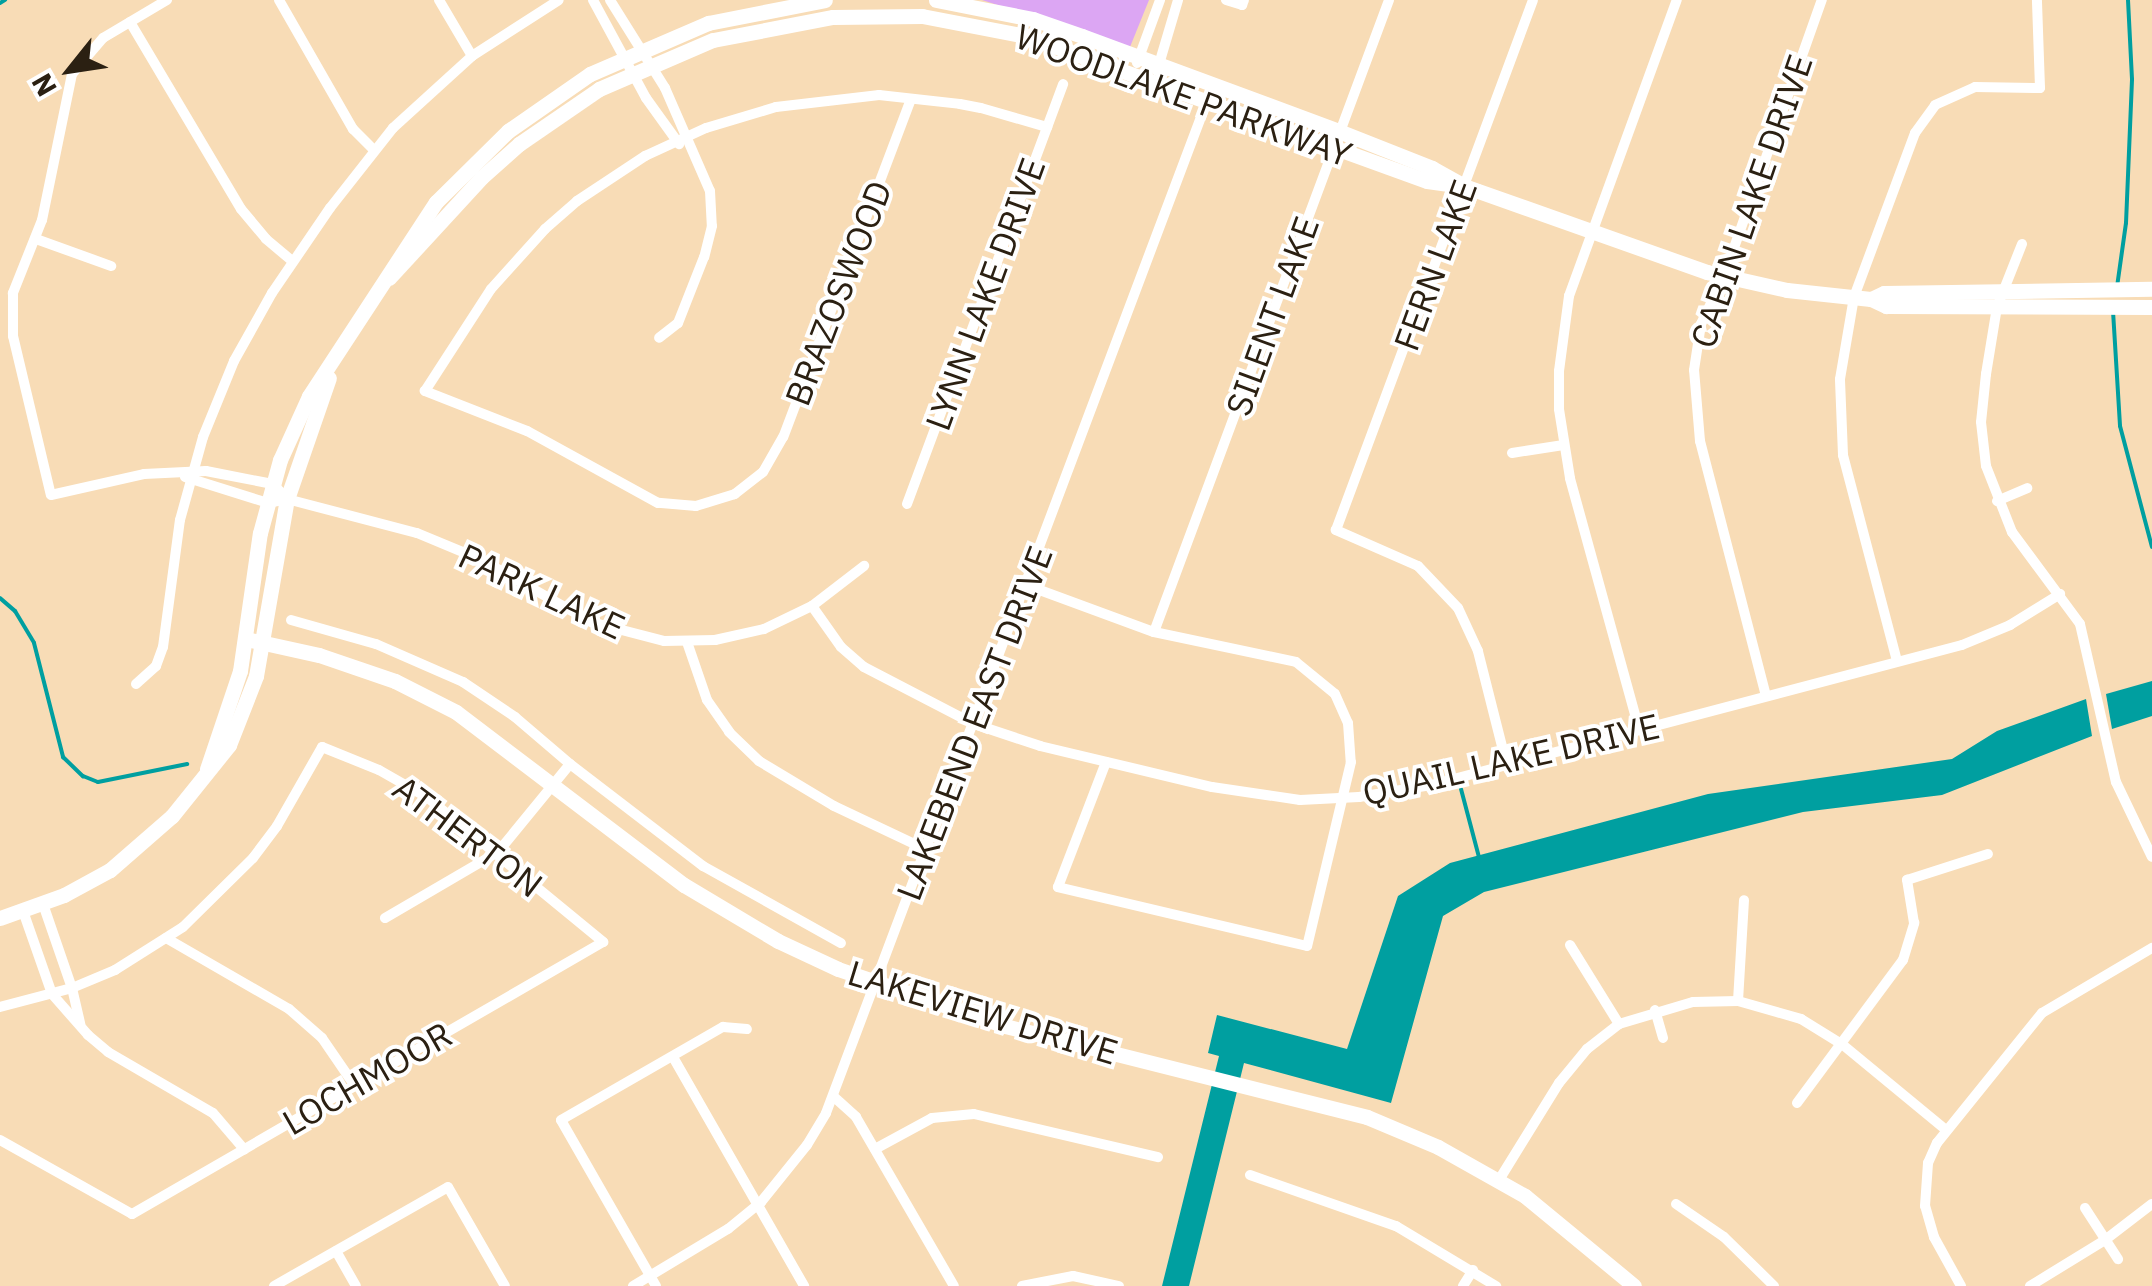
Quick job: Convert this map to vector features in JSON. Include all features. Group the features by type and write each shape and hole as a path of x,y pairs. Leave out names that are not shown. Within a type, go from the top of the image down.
{"street":[{"path":"166,0 90,48 72,74 53,178 36,239 16,280 10,319 52,496 144,474 180,473 268,504 286,499 272,484 191,476"},
{"path":"279,0 353,129 374,150"},
{"path":"439,0 472,56"},
{"path":"136,684 156,666 162,648 176,540 191,476 240,350 294,262 374,150 472,56 559,0"},
{"path":"593,0 622,58 675,142 690,150"},
{"path":"610,0 652,63 689,136 690,150 710,191 712,226 678,324 659,338"},
{"name":"WOODLAKE PARKWAY","path":"390,278 406,241 470,165 546,102 642,48 736,16 825,0"},
{"name":"WOODLAKE PARKWAY","path":"936,0 1032,19 1156,73 1208,102 1427,181 1464,186"},
{"path":"1136,65 1160,0"},
{"path":"1156,73 1178,0"},
{"path":"1226,0 1243,2"},
{"name":"SILENT LAKE","path":"1154,632 1390,0"},
{"name":"FERN LAKE","path":"1507,766 1478,651 1458,608 1418,566 1336,530 1533,0"},
{"path":"1639,729 1563,445 1559,408 1562,333 1590,232 1677,0"},
{"name":"CABIN LAKE DRIVE","path":"1766,696 1694,406 1694,370 1702,324 1724,276 1822,0"},
{"path":"1898,662 1844,454 1840,378 1854,297 1915,133 1935,104 1976,87 2040,88 2037,0"},
{"name":"WOODLAKE PARKWAY","path":"255,641 272,484 309,396 390,278 482,177 519,144 599,89 652,63 754,29 876,15 970,22 1136,65"},
{"path":"606,26 622,16"},
{"path":"130,22 241,209 266,240 294,262"},
{"path":"1150,24 1169,30"},
{"name":"WOODLAKE PARKWAY","path":"1156,73 1214,85 1432,168 1464,186 1724,276 1786,290 1872,299 1886,306 2152,308"},
{"name":"LYNN LAKE DRIVE","path":"907,504 1063,84"},
{"name":"LAKEBEND EAST DRIVE","path":"633,1286 653,1281 758,1205 807,1146 833,1096 1214,85"},
{"path":"675,142 797,103 863,96 982,108 1047,126"},
{"path":"653,107 670,98"},
{"name":"BRAZOSWOOD","path":"675,142 599,186 544,229 491,289 425,390 541,438 658,502 708,504 734,494 754,480 783,437 911,99"},
{"path":"36,239 112,266"},
{"path":"2022,244 1997,308 1981,422 1986,466 1997,500 2032,564 2060,594 2087,643 2116,782 2152,857"},
{"name":"WOODLAKE PARKWAY","path":"1872,299 1884,292 2152,289"},
{"name":"WOODLAKE PARKWAY","path":"0,918 86,884 131,854 172,816 229,745 286,499 333,365"},
{"path":"1512,453 1563,445"},
{"path":"231,494 234,478"},
{"path":"1997,500 2027,488"},
{"name":"PARK LAKE","path":"286,499 417,533 482,560 568,611 614,631 687,642 764,629 812,606 864,566"},
{"path":"1026,585 1154,632 1275,655 1321,679 1340,704 1350,732 1351,762 1307,946 1058,887 1106,762"},
{"name":"QUAIL LAKE DRIVE","path":"812,606 841,648 864,667 974,724 1040,746 1267,797 1342,798 1412,789 1507,766 1979,639 2060,594"},
{"path":"291,620 376,644 462,682 515,717 704,866 841,942"},
{"name":"LAKEVIEW DRIVE","path":"255,641 319,654 396,681 456,712 684,886 778,941 876,985 1005,1026 1367,1118 1438,1147 1499,1180 1588,1244 1634,1286"},
{"path":"687,642 707,700 729,732 759,761 834,806 927,850"},
{"name":"ATHERTON","path":"166,938 206,907 253,858 277,826 322,747 379,770 428,798 603,942"},
{"path":"385,918 498,852 570,764"},
{"path":"1797,1103 1903,960 1914,923 1907,880 1988,854"},
{"path":"1738,1001 1744,900"},
{"path":"42,904 72,988 80,1025"},
{"path":"23,911 52,994 80,1025 108,1052 213,1113 244,1149"},
{"path":"0,1007 72,988 115,970 166,938 289,1009 329,1046 355,1086"},
{"name":"LOCHMOOR","path":"0,1140 132,1214 603,942"},
{"path":"1570,945 1619,1024"},
{"path":"1961,1286 1934,1238 1924,1206 1928,1163 1946,1130 2042,1012 2152,948"},
{"path":"1499,1180 1574,1063 1619,1024 1654,1010 1693,1002 1738,1001 1801,1019 1843,1045 1946,1130"},
{"path":"1654,1010 1663,1038"},
{"path":"653,1281 561,1120 724,1027 747,1029"},
{"path":"672,1057 804,1286"},
{"path":"833,1096 856,1117 954,1286"},
{"path":"875,1149 932,1118 974,1114 1158,1157"},
{"path":"1250,1175 1379,1219 1496,1286"},
{"path":"274,1286 448,1187 506,1286"},
{"path":"1676,1204 1724,1236 1774,1286"},
{"path":"2030,1286 2105,1240 2152,1204"},
{"path":"2085,1208 2118,1259"},
{"path":"336,1251 356,1286"},
{"path":"1463,1286 1473,1270"},
{"path":"1022,1286 1073,1276 1120,1286"}],"shaded area":[{"path":"982,0 1149,0 1130,47"}],"water":[{"path":"2152,681 2152,716 2112,729 2106,694"},
{"path":"2086,699 2092,736 1942,795 1803,812 1484,892 1443,916 1391,1103 1244,1063 1189,1286 1162,1286 1219,1056 1208,1053 1217,1015 1347,1049 1398,896 1450,863 1708,794 1952,759 1997,731"}],"waterway":[{"path":"0,3 5,0"},
{"path":"2117,287 2126,223 2132,79 2128,0"},
{"path":"2113,311 2120,426 2152,547"},
{"path":"0,598 15,611 34,643 63,757 83,776 98,782 187,764"},
{"path":"1461,789 1479,857"}]}
